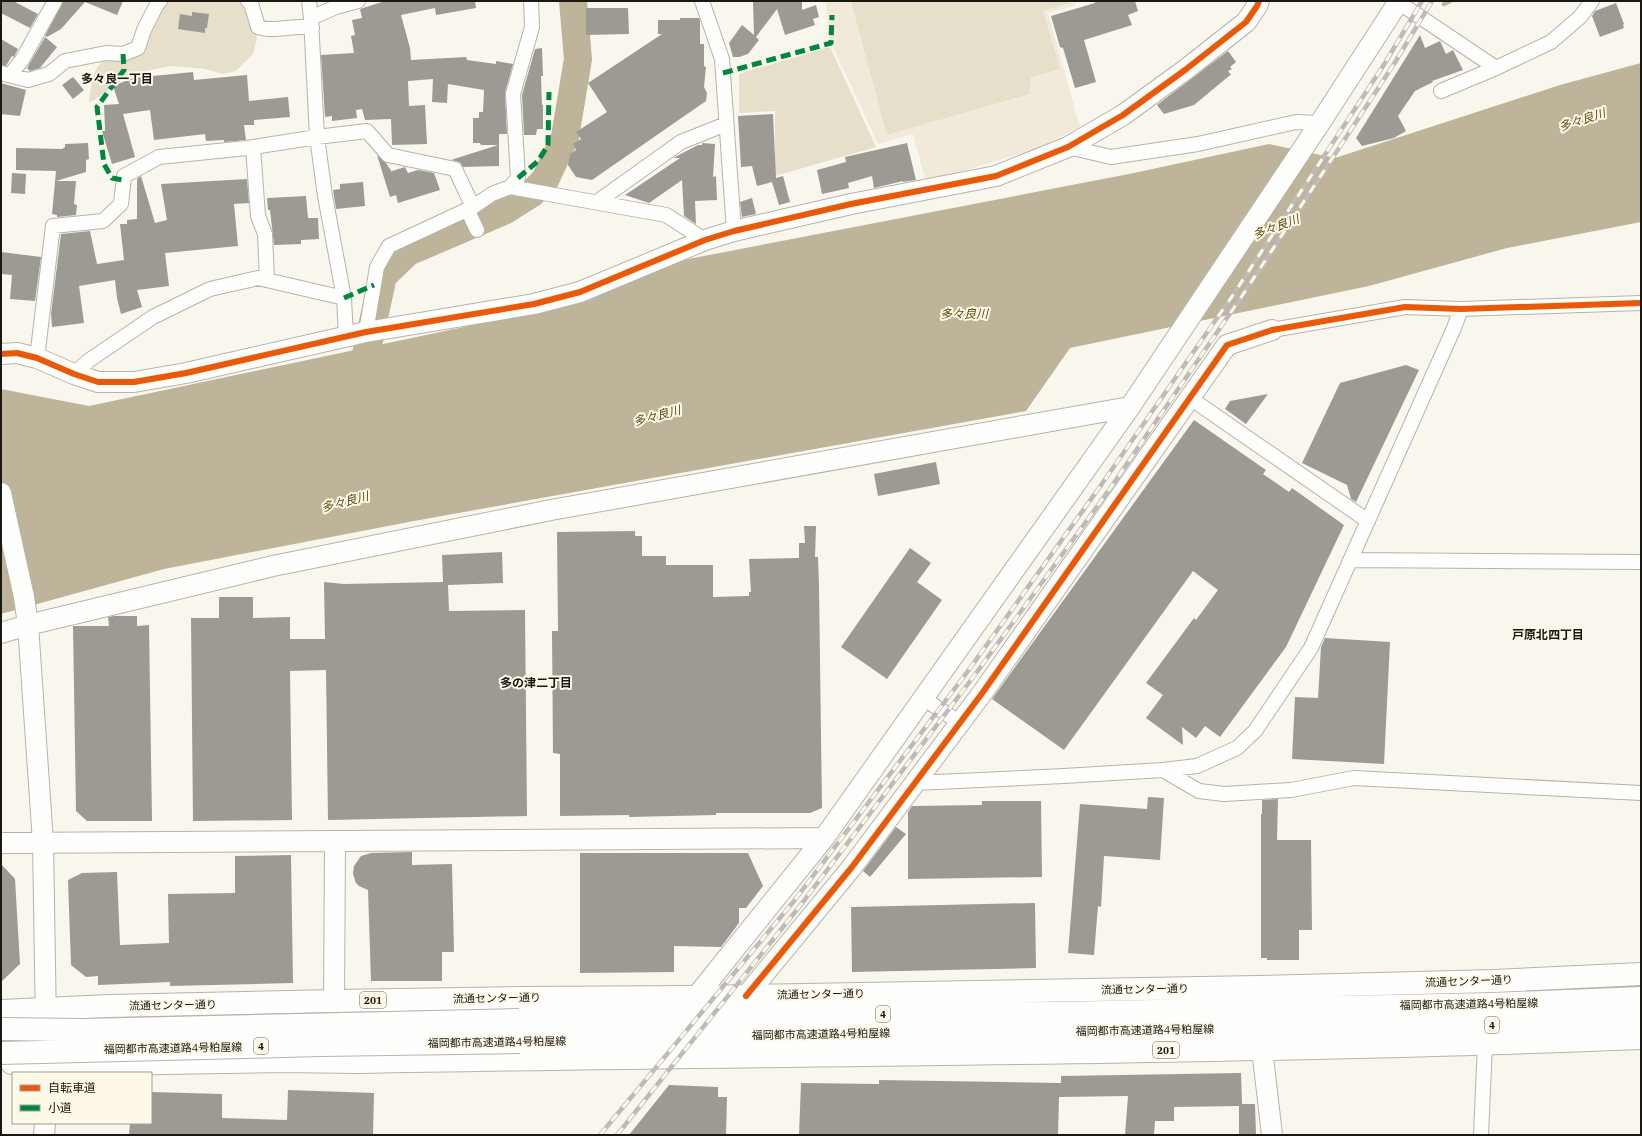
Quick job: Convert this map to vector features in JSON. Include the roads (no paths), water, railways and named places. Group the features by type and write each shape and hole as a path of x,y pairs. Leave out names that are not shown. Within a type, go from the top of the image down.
{"highway":[{"name":"流通センター通り","path":"1,1012 109,1006 518,998 696,997 1487,981 1641,974"},
{"name":"福岡都市高速道路4号粕屋線","path":"1,1029 520,1031 775,1035 1345,1017 1491,1004 1641,998"},
{"name":"福岡都市高速道路4号粕屋線","path":"1345,1017 1488,1025 1641,1019"},
{"name":"福岡都市高速道路4号粕屋線","path":"1,1053 321,1045 520,1031"},
{"name":"201","path":"1,1063 47,1068 104,1064 358,1062 1262,1049 1485,1044 1641,1038"}],"street":[{"path":"5,74 22,60 55,1"},
{"path":"5,74 28,80 49,74 65,61 106,53 123,54 138,48 144,30 160,1"},
{"path":"248,1 251,3 258,27 265,30 301,26 311,23 336,7 358,1"},
{"path":"309,1 317,137 325,196 344,298 346,337"},
{"path":"366,332 377,267 389,246 470,208 492,194 510,187 518,178 513,94 532,27 531,1"},
{"path":"702,1 722,59 734,231"},
{"path":"1,354 17,353 37,358 74,374 98,382 134,382 186,373 366,332 534,304 580,292 705,240 734,231 851,204 996,176 1068,147 1123,115 1185,70 1246,22 1259,1"},
{"path":"1441,91 1496,68 1550,42 1580,17 1592,1"},
{"path":"696,997 824,838 1130,407 1145,382 1315,129 1398,2 1496,68"},
{"path":"1068,147 1111,157 1198,144 1296,122 1315,129"},
{"path":"597,202 681,142 726,124"},
{"path":"37,358 53,226 103,221 121,204 124,176 159,157 253,147 367,131 388,156 455,169 477,230"},
{"path":"253,147 258,216 265,234 267,280"},
{"path":"510,187 666,215 705,240"},
{"path":"74,374 88,361 153,317 210,289 258,278 344,298"},
{"path":"746,996 852,867 983,692 1228,345 1272,330 1405,307 1461,310 1641,303"},
{"path":"915,783 1163,770 1196,766 1237,748 1255,731 1311,648 1461,310"},
{"path":"1190,398 1368,521"},
{"path":"1,633 28,625 273,566 551,510 1130,407"},
{"path":"1,493 24,596 28,625 43,842 47,1068"},
{"path":"1350,560 1641,562"},
{"path":"923,698 960,723"},
{"path":"1163,770 1199,791 1224,794 1291,790 1354,778 1641,793"},
{"path":"1,843 824,838"},
{"path":"334,1001 335,841"},
{"path":"1481,1135 1485,1044"},
{"path":"1262,1049 1272,1135"},
{"path":"44,1135 45,1124"}],"water":[{"name":"多々良川","path":"1641,63 1641,222 1507,248 1369,286 1070,348 1026,411 414,521 164,569 1,614 1,389 89,406 559,307 678,261 1129,174 1269,144 1335,158 1560,85"}],"waterway":[{"path":"367,386 366,354 383,276 408,252 504,211 531,194 545,180 565,137 578,59 573,1"},
{"path":"1444,4 1450,1"}],"railway":[{"path":"600,1135 794,901 968,671 1099,488 1233,295 1385,63 1422,1"},
{"path":"617,1135 803,902 977,672 1109,490 1242,296 1394,64 1432,1"}],"district":[{"name":"多々良一丁目","path":"117,79"},
{"name":"戸原北四丁目","path":"1548,635"},
{"name":"多の津二丁目","path":"536,683"}]}
